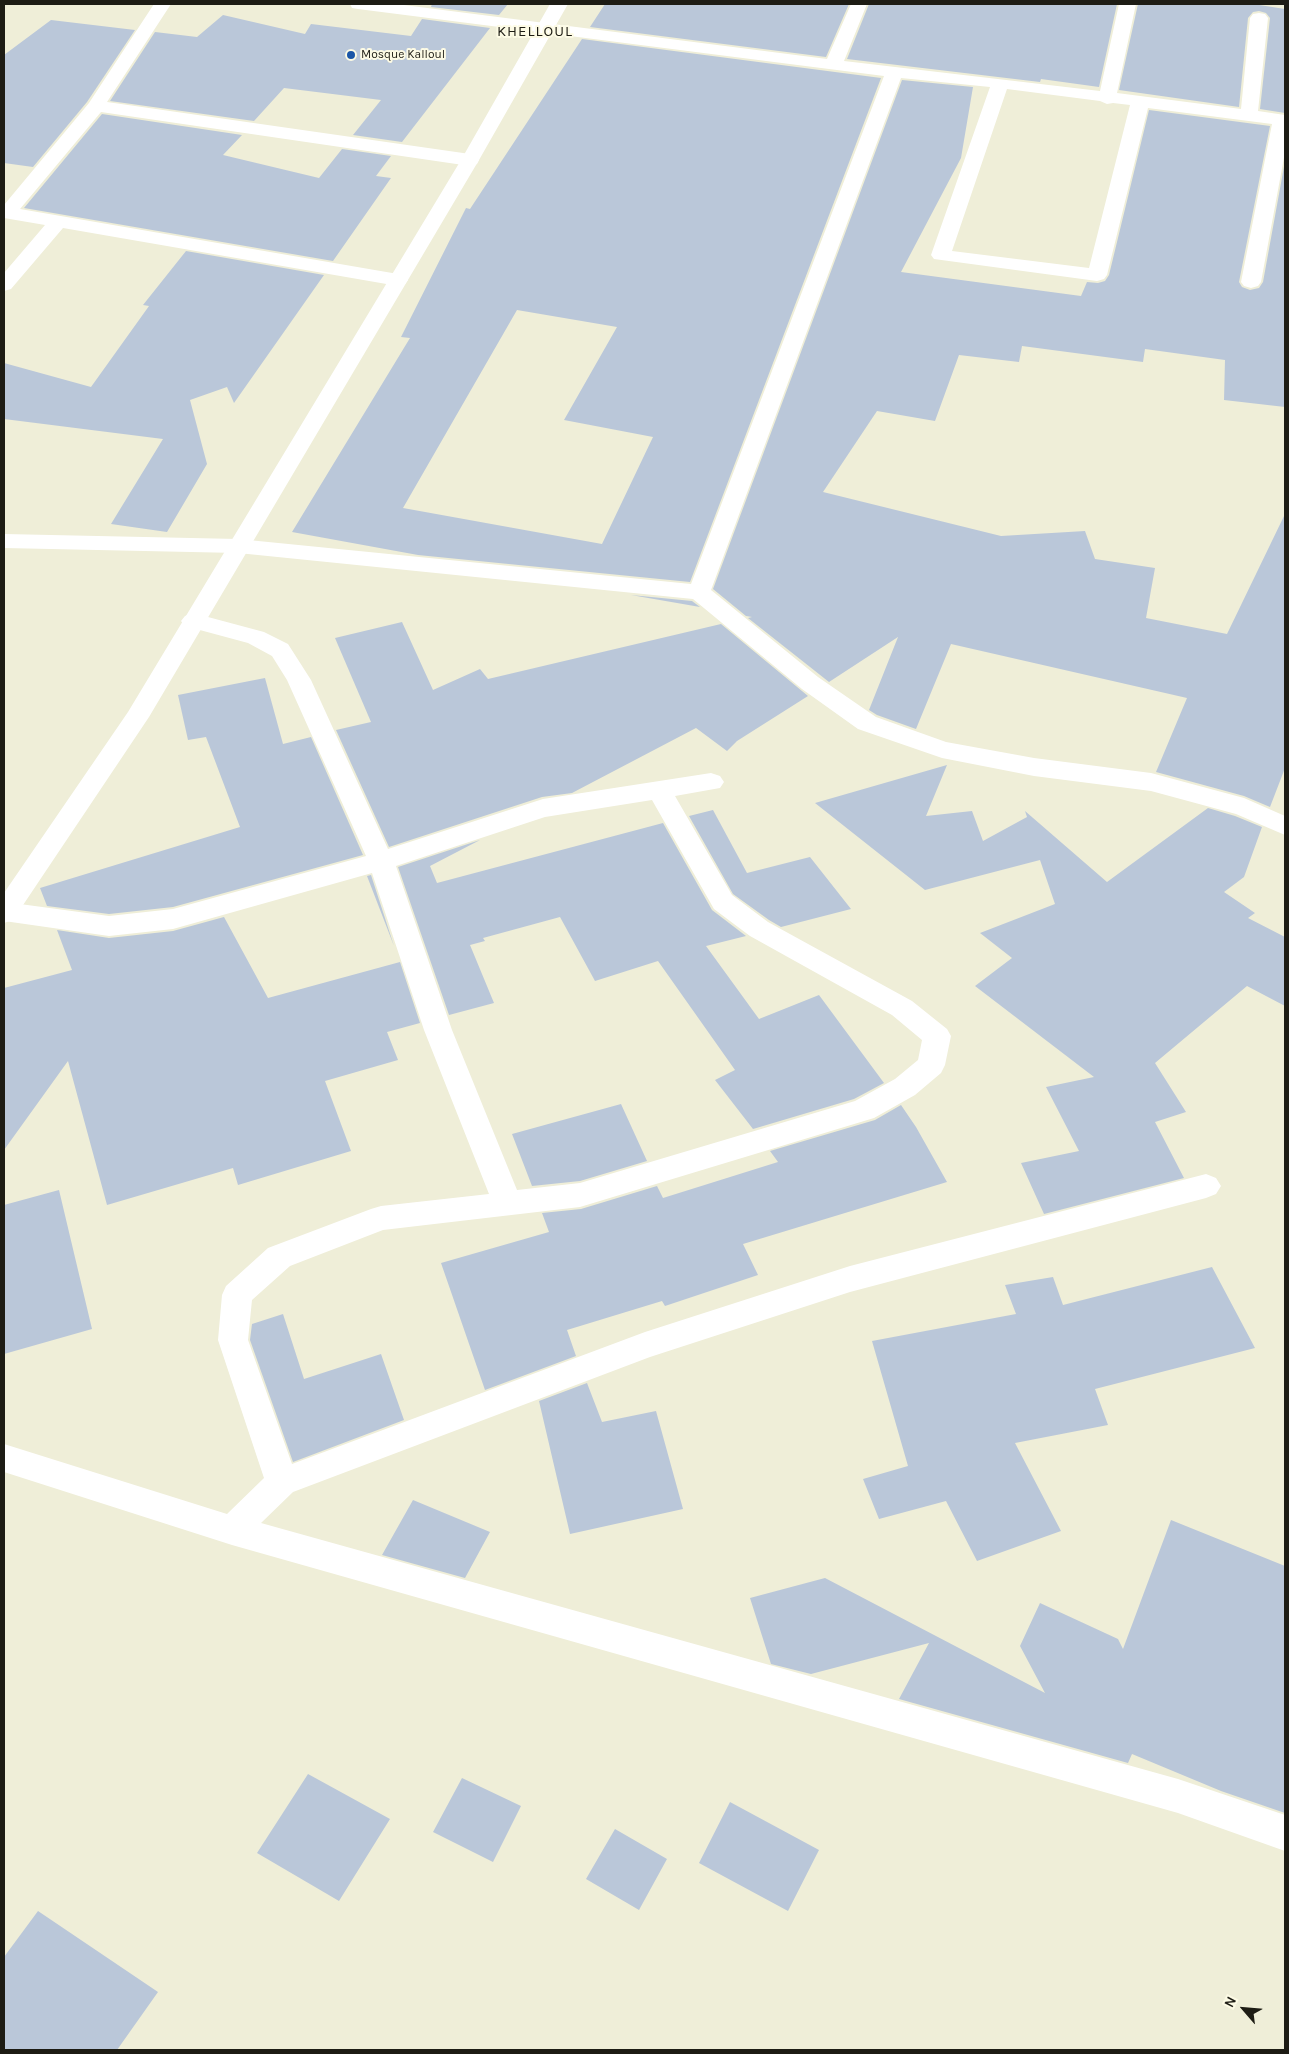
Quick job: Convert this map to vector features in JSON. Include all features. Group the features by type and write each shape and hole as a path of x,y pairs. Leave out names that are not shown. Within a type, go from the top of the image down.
{"street":[{"path":"162,4 96,106 7,213 398,280"},
{"path":"358,4 1284,120 1251,282"},
{"path":"559,4 470,160 136,717 4,912 109,926 173,919 381,861 543,808 711,782"},
{"path":"833,65 859,4"},
{"path":"1107,98 1128,4"},
{"path":"1249,115 1259,18"},
{"path":"699,592 894,72"},
{"path":"1000,83 942,255 1097,275 1140,102"},
{"path":"96,106 470,160"},
{"path":"4,285 58,222"},
{"path":"4,541 238,546 699,592 810,683 867,723 942,750 1034,767 1151,782 1244,807 1285,826"},
{"path":"193,620 256,636 280,650 299,680 381,861 438,1030 507,1202"},
{"path":"282,1482 233,1340 237,1295 279,1257 381,1218 580,1195 864,1110 905,1087 931,1065 937,1036 902,1008 759,928 723,902 659,790"},
{"path":"232,1530 282,1482 645,1345 850,1279 1206,1186"},
{"path":"4,1458 232,1530 1178,1796 1285,1832"}],"building":[{"path":"432,4 508,4 499,15 431,7"},
{"path":"605,4 849,4 826,57 590,27"},
{"path":"869,4 1117,4 1099,87 1041,79 1040,82 847,59"},
{"path":"1138,4 1253,4 1285,9 1285,113 1260,109 1270,18 1266,13 1259,11 1253,12 1248,18 1239,107 1119,90"},
{"path":"223,15 305,34 311,24 411,36 422,19 490,28 402,142 353,135 381,100 284,88 254,121 110,101 155,32 197,37"},
{"path":"51,20 135,30 87,102 33,167 4,163 4,55"},
{"path":"582,39 881,78 690,582 418,555 292,532 410,338 401,337 466,208 470,209","holes":["517,310 617,327 564,420 653,437 602,544 403,508"]},
{"path":"902,80 973,87 961,158 901,272 1081,296 1087,282 1098,283 1105,281 1109,275 1149,110 1270,126 1239,282 1242,287 1250,290 1259,288 1263,282 1285,161 1285,407 1224,400 1225,360 1145,349 1143,362 1022,346 1019,362 959,355 935,421 877,411 823,492 1001,536 1085,531 1095,559 1155,568 1146,618 1227,634 1285,514 1285,768 1270,807 1244,796 1156,772 1187,698 951,644 916,729 877,715 869,710 898,637 829,682 748,618 752,617 746,616 713,589"},
{"path":"102,114 242,135 223,155 319,178 342,149 391,156 376,176 391,178 333,261 24,208"},
{"path":"186,251 324,275 234,403 227,387 190,400 207,464 167,532 111,524 163,439 4,419 4,363 91,387 149,306 143,305"},
{"path":"631,595 692,601 700,607"},
{"path":"402,622 433,690 480,669 488,679 721,624 808,696 737,741 727,751 696,728 572,793 542,797 389,847 336,730 371,722 335,638"},
{"path":"265,678 283,744 311,737 363,855 173,907 109,914 47,906 40,888 240,827 206,737 188,740 178,695"},
{"path":"947,765 926,816 972,811 983,841 1027,817 1025,811 1107,882 1208,808 1262,827 1244,877 1224,892 1255,913 1248,918 1285,937 1285,1006 1247,986 1155,1063 1186,1112 1155,1122 1184,1178 1044,1214 1021,1163 1079,1151 1046,1087 1094,1077 975,986 1012,958 980,933 1055,904 1040,860 925,890 815,803"},
{"path":"713,810 747,873 810,857 851,909 781,927 769,920 733,894 689,816"},
{"path":"663,823 712,910 746,936 706,946 759,1019 819,995 884,1083 854,1099 753,1129 715,1080 735,1070 658,961 595,981 560,917 483,938 485,941 470,945 494,1003 449,1015 398,867 480,840 430,866 437,883"},
{"path":"371,875 394,946 367,876"},
{"path":"224,917 268,998 400,962 420,1023 387,1032 398,1060 325,1081 351,1151 238,1185 233,1168 107,1205 68,1061 4,1150 4,988 72,970 57,930 109,938 173,931"},
{"path":"621,1104 647,1161 580,1181 532,1186 512,1134"},
{"path":"901,1105 916,1127 947,1182 743,1244 758,1275 665,1306 662,1301 567,1330 576,1356 485,1390 441,1263 549,1232 542,1213 581,1209 657,1186 663,1198 778,1162 770,1151 875,1120"},
{"path":"59,1190 92,1329 4,1354 4,1205"},
{"path":"1212,1267 1255,1348 1095,1389 1108,1425 1015,1443 1061,1531 977,1561 946,1501 879,1519 863,1479 908,1466 872,1341 1016,1314 1005,1285 1053,1277 1063,1305"},
{"path":"283,1314 304,1379 381,1354 404,1420 293,1462 250,1340 252,1324"},
{"path":"587,1383 602,1422 656,1411 683,1509 570,1534 539,1401"},
{"path":"413,1500 490,1532 465,1578 382,1555"},
{"path":"1171,1520 1285,1566 1285,1813 1221,1791 1132,1754 1128,1763 899,1699 929,1643 811,1674 771,1664 750,1598 825,1578 1045,1693 1020,1646 1040,1603 1118,1639 1123,1649"},
{"path":"308,1774 390,1819 339,1901 257,1853"},
{"path":"462,1778 521,1806 493,1862 433,1832"},
{"path":"730,1802 819,1850 788,1911 699,1863"},
{"path":"615,1829 667,1859 639,1910 586,1879"},
{"path":"38,1911 158,1992 117,2050 4,2050 4,1957"}],"place":[{"name":"Mosque Kalloul","path":"351,55"}],"district":[{"name":"KHELLOUL","path":"535,32"}]}
